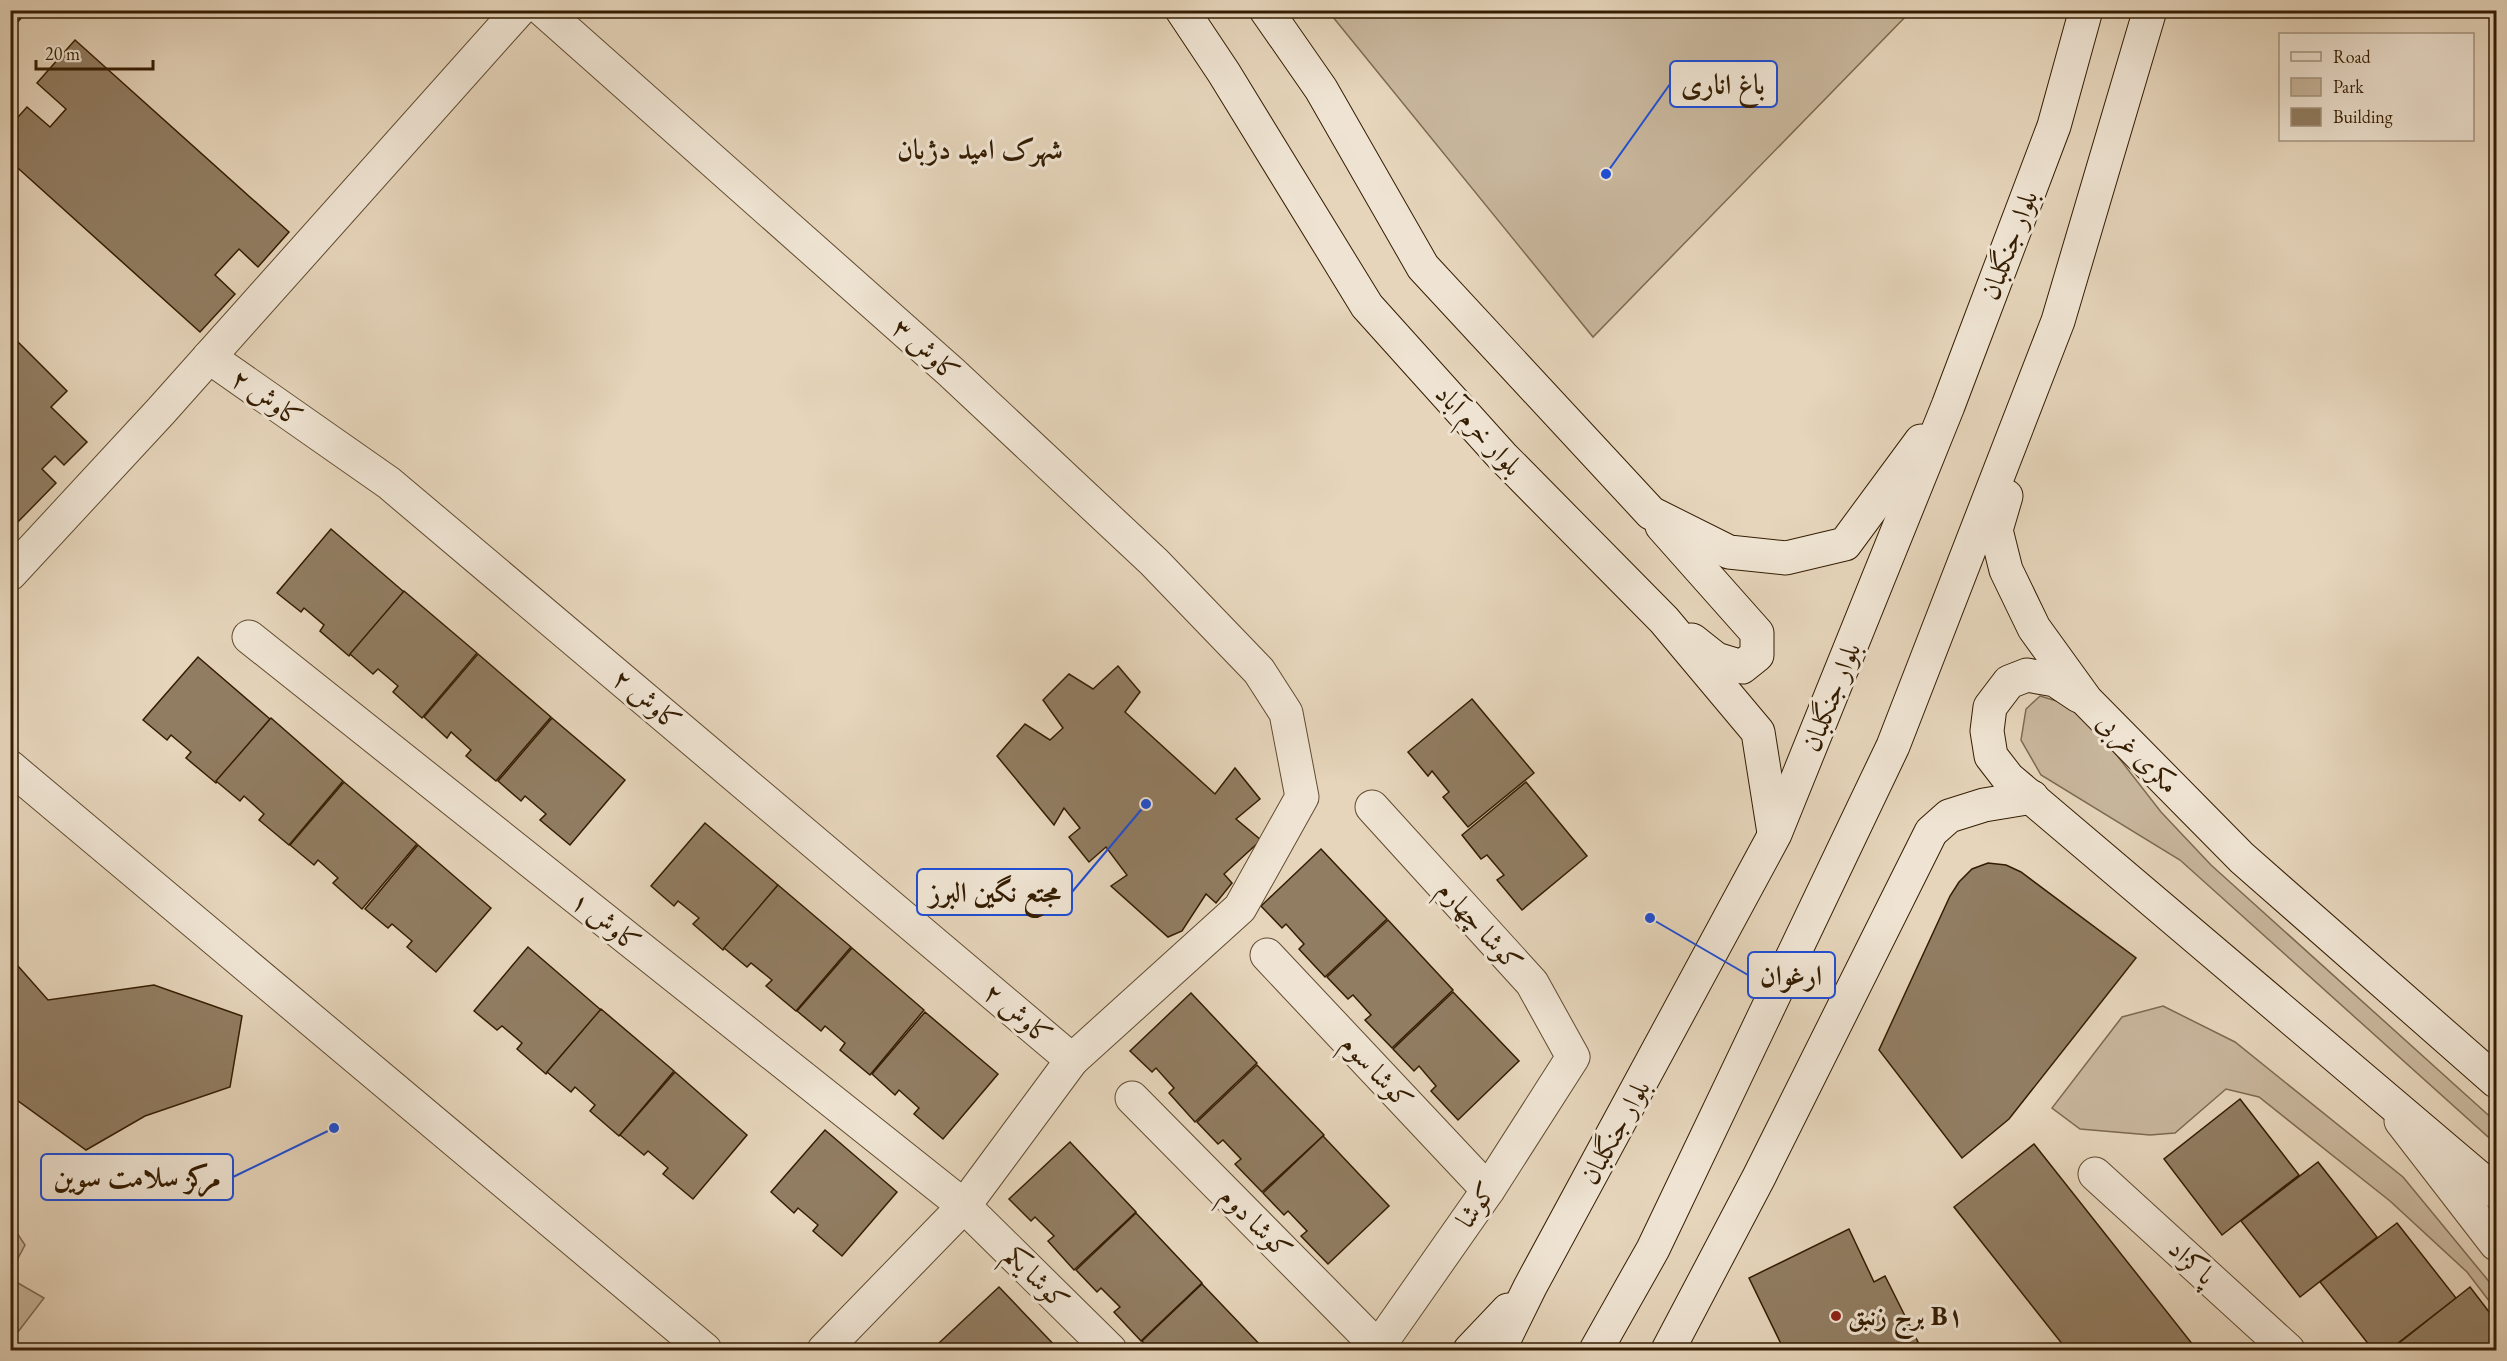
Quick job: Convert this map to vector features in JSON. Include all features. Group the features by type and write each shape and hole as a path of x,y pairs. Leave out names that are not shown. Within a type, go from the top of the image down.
{"street":[{"path":"10,574 209,357 519,10"},
{"name":"کاوش ۳","path":"543,10 951,372 1154,562 1259,671 1286,713 1302,797 1240,908 1072,1060"},
{"name":"بلوار خرم آباد","path":"1182,10 1230,83 1367,306 1502,456 1664,620 1758,732 1774,834"},
{"path":"1266,10 1321,89 1423,267 1651,513 1757,633 1757,655 1742,667 1716,659 1664,620"},
{"name":"بلوار جنگلبان","path":"1499,1350 1530,1287 1774,834 1948,406 2054,126 2086,10"},
{"path":"1596,1350 1653,1249 1893,746 2058,321 2150,10"},
{"name":"مکری غربی","path":"2058,321 1996,530 2006,570 2034,628 2086,700 2242,858 2496,1081"},
{"name":"کاوش ۲","path":"209,357 389,483 1072,1060"},
{"path":"1651,513 1729,552 1786,558 1845,544 1948,406"},
{"name":"کاوش ۱","path":"249,637 964,1206"},
{"path":"2086,700 2055,680 2027,675 2009,682 1990,707 1987,731 1991,756 2008,778 2496,1192"},
{"path":"10,767 705,1350"},
{"path":"1668,1350 1759,1177 1931,832 1949,816 1984,805 2032,797"},
{"name":"کوشا چهارم","path":"1372,807 1532,982 1573,1057"},
{"name":"کوشا سوم","path":"1267,955 1488,1190"},
{"name":"کوشا","path":"1378,1349 1488,1190 1573,1057"},
{"path":"824,1350 964,1206 1072,1060"},
{"path":"2376,1089 2496,1244"},
{"name":"کوشا دوم","path":"1132,1098 1378,1349"},
{"name":"پاکزاد","path":"2096,1174 2288,1350"},
{"name":"کوشا یکم","path":"964,1206 1110,1350"},
{"path":"1470,1350 1530,1287"}],"green space":[{"path":"1328,11 1911,11 1593,337"},
{"path":"2040,696 2070,705 2108,744 2161,812 2211,865 2496,1122 2496,1144 2180,860 2041,775 2021,740 2026,709"},
{"path":"2163,1006 2235,1042 2403,1177 2496,1290 2496,1310 2467,1272 2390,1201 2259,1097 2226,1089 2175,1133 2150,1135 2080,1129 2052,1108 2122,1017"},
{"path":"11,1224 25,1245 17,1260 11,1260"},
{"path":"11,1279 44,1298 11,1341"}],"building":[{"path":"10,10 28,10 10,31"},
{"path":"75,40 289,232 258,267 239,249 215,275 235,294 200,332 10,161 10,126 27,107 50,127 66,109 37,83"},
{"path":"14,338 67,391 51,407 87,442 64,465 55,456 42,469 56,483 11,529 10,342"},
{"path":"331,529 404,592 349,656 320,631 324,625 304,608 301,612 277,593"},
{"path":"404,591 477,653 422,718 393,692 398,686 378,669 373,674 350,654"},
{"path":"478,654 551,717 496,781 466,756 471,750 451,732 447,738 424,717"},
{"path":"198,657 270,719 216,783 186,758 191,752 171,735 167,740 143,720"},
{"path":"1118,666 1140,692 1125,712 1215,794 1235,768 1260,799 1236,819 1261,840 1224,874 1232,883 1216,903 1206,894 1182,931 1168,937 1111,886 1127,875 1106,847 1089,862 1069,837 1080,828 1064,808 1054,825 997,756 1025,724 1050,740 1063,728 1043,700 1069,674 1093,689"},
{"path":"1472,699 1534,773 1468,827 1443,797 1449,792 1432,771 1428,776 1408,752"},
{"path":"271,718 343,781 289,845 259,820 264,814 244,796 240,801 216,781"},
{"path":"552,718 625,780 570,845 540,820 546,814 525,796 521,801 498,781"},
{"path":"344,782 417,844 362,909 333,883 338,878 318,860 314,865 290,845"},
{"path":"1526,782 1587,856 1522,910 1497,880 1504,875 1487,855 1481,859 1462,835"},
{"path":"705,823 778,885 723,950 693,924 699,918 678,901 674,906 651,886"},
{"path":"418,845 491,908 436,972 407,947 412,941 392,924 388,928 365,909"},
{"path":"1321,849 1387,919 1325,977 1299,949 1304,944 1286,924 1282,928 1261,906"},
{"path":"1988,863 2006,865 2021,872 2136,958 2009,1119 1962,1158 1879,1050 1950,896 1959,882 1972,869"},
{"path":"778,885 851,947 796,1011 766,986 772,980 751,963 747,967 724,948"},
{"path":"1388,920 1453,990 1392,1048 1365,1020 1371,1015 1353,995 1348,999 1327,977"},
{"path":"528,947 601,1010 546,1074 517,1049 522,1043 502,1026 497,1030 474,1011"},
{"path":"852,948 924,1010 870,1075 840,1050 845,1043 825,1026 821,1031 797,1011"},
{"path":"10,957 48,1000 154,985 242,1016 230,1087 145,1116 86,1150 10,1095"},
{"path":"1453,992 1519,1061 1458,1120 1431,1091 1436,1086 1419,1066 1414,1071 1393,1049"},
{"path":"1191,993 1257,1063 1195,1122 1169,1093 1174,1088 1156,1068 1152,1072 1130,1051"},
{"path":"601,1009 674,1071 619,1136 590,1111 595,1105 575,1087 571,1092 547,1072"},
{"path":"925,1012 998,1074 943,1139 914,1114 919,1108 899,1090 895,1095 872,1074"},
{"path":"1257,1065 1324,1135 1262,1192 1235,1164 1241,1159 1223,1140 1218,1144 1197,1122"},
{"path":"675,1072 747,1135 693,1199 663,1174 668,1168 648,1151 644,1155 620,1135"},
{"path":"2240,1099 2299,1175 2222,1235 2164,1159"},
{"path":"825,1130 897,1192 842,1256 813,1231 818,1225 798,1208 794,1213 771,1192"},
{"path":"1323,1136 1389,1206 1328,1264 1301,1236 1307,1231 1288,1211 1284,1215 1263,1193"},
{"path":"1070,1142 1136,1212 1074,1270 1048,1241 1054,1236 1035,1217 1031,1221 1009,1199"},
{"path":"2034,1144 2197,1350 2067,1350 1954,1207"},
{"path":"2318,1162 2377,1237 2300,1297 2241,1221"},
{"path":"1136,1213 1202,1283 1141,1341 1114,1312 1120,1307 1101,1288 1097,1292 1076,1270"},
{"path":"2397,1223 2456,1298 2389,1350 2373,1350 2320,1282"},
{"name":"برج زنبق B۱","path":"1849,1229 1874,1282 1885,1276 1922,1350 1784,1350 1749,1278"},
{"path":"1202,1284 1265,1350 1150,1350 1142,1341"},
{"path":"999,1287 1059,1350 946,1350 939,1343"},
{"path":"2470,1287 2496,1321 2496,1350 2396,1350 2394,1347"}],"place":[{"name":"باغ اناری","path":"1606,174"},
{"name":"مجتع نگین البرز","path":"1146,804"},
{"name":"ارغوان","path":"1650,918"},
{"name":"مرکز سلامت سوین","path":"334,1128"},
{"name":"برج زنبق B۱","path":"1836,1316"}],"district":[{"name":"شهرک امید دژبان","path":"980,149"}]}
